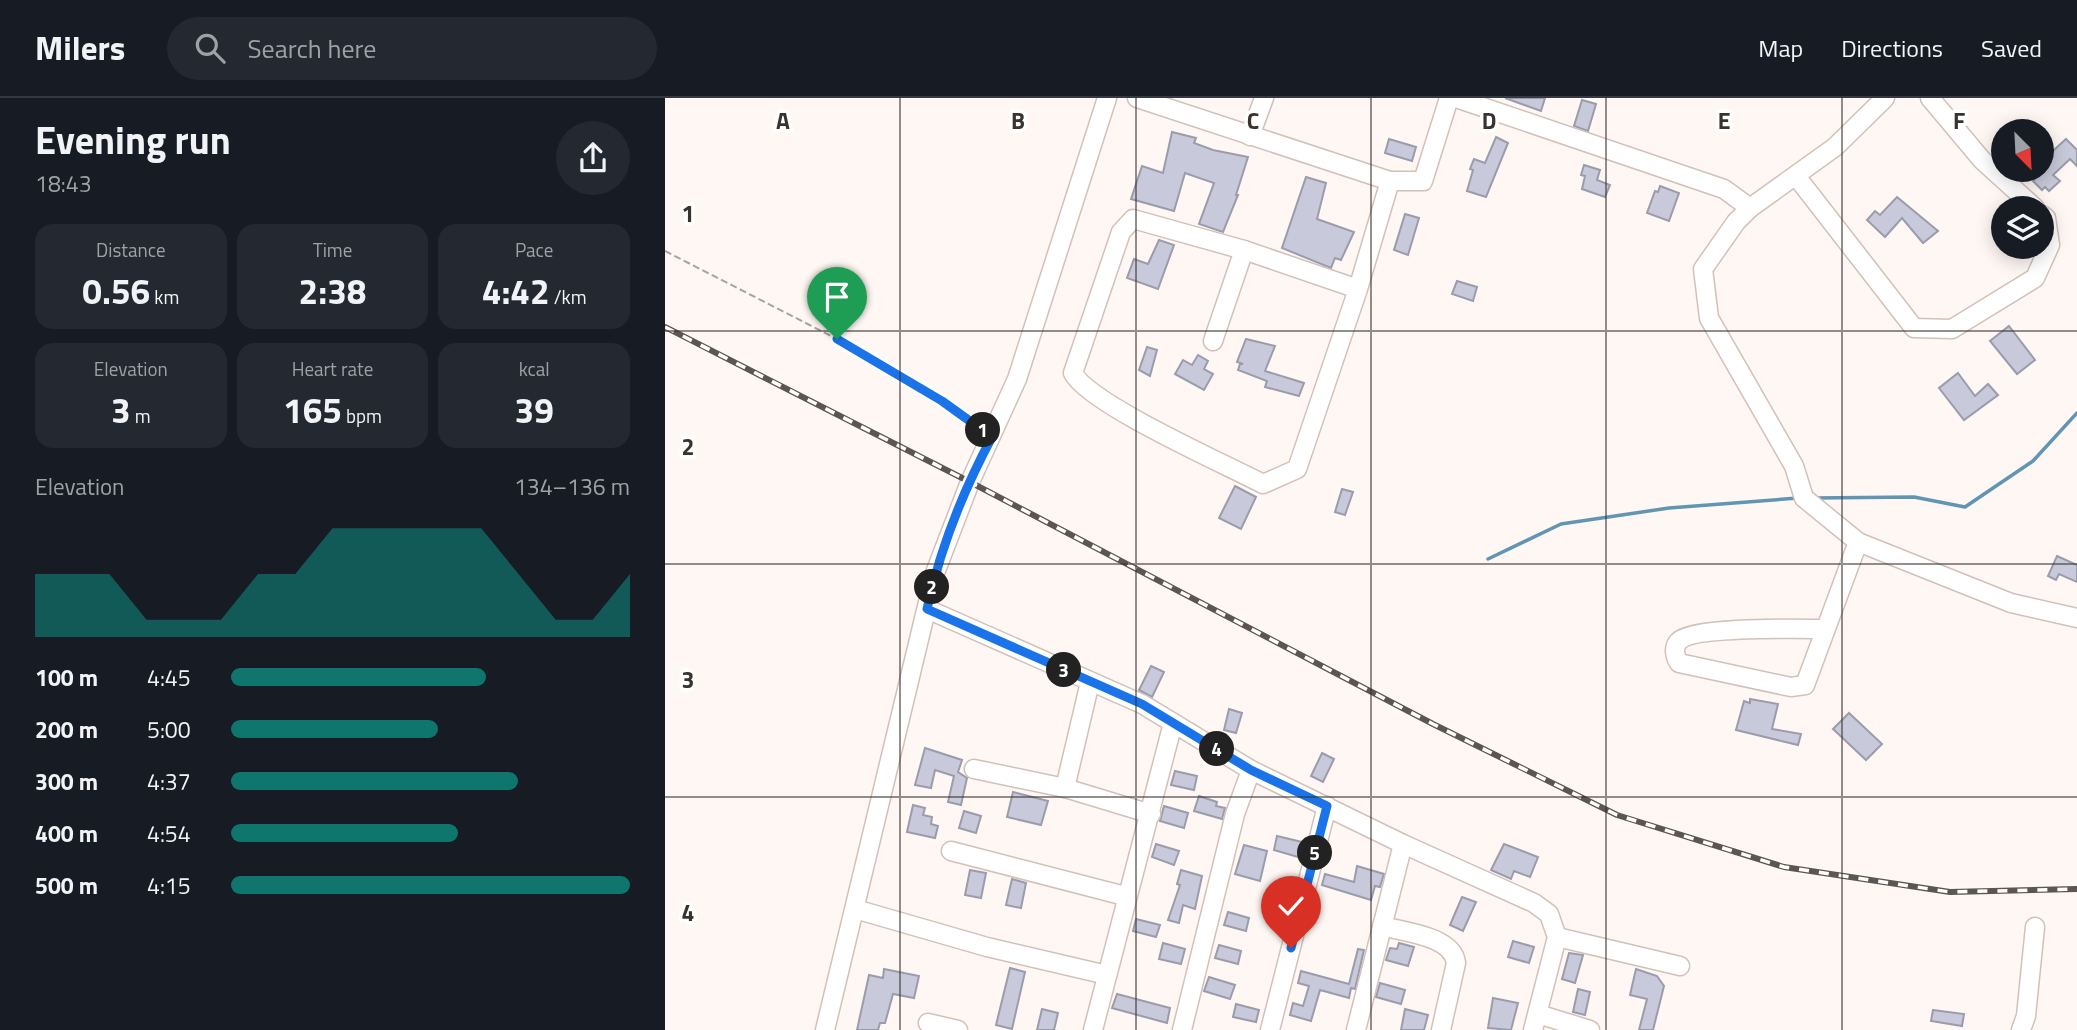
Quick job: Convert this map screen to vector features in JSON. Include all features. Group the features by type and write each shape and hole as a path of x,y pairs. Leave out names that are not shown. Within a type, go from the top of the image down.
{"street":[{"path":"825,1030 935,573 949,533 1017,379 1107,98"},
{"path":"1137,98 1169,102 1250,136 1389,181 1423,181 1449,98"},
{"path":"1250,136 1264,98"},
{"path":"1455,98 1724,189 1750,208"},
{"path":"1885,98 1835,147 1750,208 1736,222 1703,269 1709,318 1794,466 1804,498 1859,541 2011,603 2077,618"},
{"path":"1930,98 1982,160 2022,196"},
{"path":"1796,176 1914,328 1952,329 2035,278 2044,259"},
{"path":"1358,289 1244,250 1133,219 1121,232 1073,373 1079,385 1128,414 1263,484 1297,469 1358,289 1389,181"},
{"path":"1213,341 1244,250"},
{"path":"1825,629 1708,632 1679,640 1675,646 1675,656 1679,663 1798,687 1808,680 1859,541"},
{"path":"927,609 1142,704 1251,770 1403,844 1534,903 1549,914 1557,937 1535,1022 1590,1030"},
{"path":"1065,788 1090,682"},
{"path":"1093,1030 1125,896 1151,814 1173,723"},
{"path":"974,769 1065,788 1151,814"},
{"path":"1182,1030 1235,814 1251,770"},
{"path":"1271,1030 1327,806"},
{"path":"1356,1030 1403,844"},
{"path":"951,851 1125,896"},
{"path":"855,909 987,947 1107,975"},
{"path":"1382,926 1446,945 1454,954 1456,963 1441,1030"},
{"path":"2021,1030 2026,1016 2035,927"},
{"path":"1557,937 1680,966"},
{"path":"928,1023 958,1030"}],"path":[{"path":"665,251 837,339 942,401 992,437"}],"building":[{"path":"1505,98 1545,98 1541,111"},
{"path":"1582,100 1596,104 1588,131 1574,126"},
{"path":"1172,132 1196,138 1194,143 1213,150 1248,157 1238,195 1223,232 1199,224 1214,183 1185,173 1174,211 1131,199 1142,166 1163,173"},
{"path":"1496,137 1508,143 1486,197 1467,191 1474,159 1485,163"},
{"path":"1389,139 1416,147 1412,161 1385,153"},
{"path":"2066,139 2077,150 2077,166 2070,159 2055,173 2055,149"},
{"path":"1584,165 1600,170 1597,180 1610,185 1605,197 1582,189 1585,176 1581,175"},
{"path":"1306,177 1326,183 1317,219 1354,232 1341,260 1335,258 1331,268 1282,248"},
{"path":"2055,177 2060,181 2049,191 2045,187 2042,190 2034,182 2055,182"},
{"path":"1660,186 1679,193 1669,221 1647,213 1655,191 1658,192"},
{"path":"1897,197 1938,231 1923,243 1902,218 1885,237 1867,220 1875,211 1880,215"},
{"path":"1405,214 1419,218 1408,255 1394,250"},
{"path":"1159,240 1174,245 1158,289 1127,278 1134,259 1148,264"},
{"path":"1457,281 1477,287 1473,301 1452,294"},
{"path":"2009,326 2035,360 2017,374 1990,341"},
{"path":"1246,339 1275,346 1265,371 1304,383 1299,396 1265,387 1267,381 1238,370 1240,364 1243,364 1237,362"},
{"path":"1147,347 1157,350 1150,376 1139,370"},
{"path":"1198,355 1208,361 1204,369 1213,374 1204,390 1175,374 1183,360 1192,365"},
{"path":"1958,373 1975,396 1988,384 1998,395 1964,420 1939,388"},
{"path":"1235,486 1256,497 1241,529 1219,518"},
{"path":"1342,489 1353,492 1345,515 1335,512"},
{"path":"2057,556 2077,565 2077,582 2059,574 2056,580 2048,576"},
{"path":"1151,666 1164,672 1152,697 1139,690"},
{"path":"1750,699 1778,704 1772,729 1801,734 1798,745 1736,730 1744,701 1750,703"},
{"path":"1229,709 1242,713 1236,733 1224,730"},
{"path":"1849,713 1882,744 1866,760 1833,729"},
{"path":"925,748 962,760 958,772 967,778 961,805 948,802 954,776 935,770 931,788 915,785"},
{"path":"1322,753 1334,759 1323,782 1311,776"},
{"path":"1175,771 1197,776 1194,790 1171,785"},
{"path":"1013,792 1048,801 1041,825 1007,817"},
{"path":"1199,796 1225,808 1222,819 1194,811"},
{"path":"913,805 925,808 923,815 932,817 931,824 938,826 935,838 907,832"},
{"path":"1164,806 1188,813 1184,828 1160,821"},
{"path":"964,811 981,816 976,833 959,828"},
{"path":"1277,836 1302,842 1298,857 1274,850"},
{"path":"1156,844 1179,851 1174,865 1152,857"},
{"path":"1504,844 1538,857 1530,877 1514,871 1511,879 1491,870"},
{"path":"1244,845 1267,851 1260,881 1235,874"},
{"path":"1357,866 1384,874 1380,887 1375,886 1371,900 1322,885 1325,874 1354,882"},
{"path":"970,870 986,873 981,898 965,895"},
{"path":"1181,870 1202,876 1195,909 1183,905 1179,923 1168,920 1180,885 1177,884"},
{"path":"1012,879 1026,883 1021,908 1006,905"},
{"path":"1462,897 1476,902 1463,931 1450,925"},
{"path":"1228,912 1249,918 1246,931 1224,925"},
{"path":"1136,919 1160,925 1156,937 1133,931"},
{"path":"1513,941 1534,947 1529,963 1508,957"},
{"path":"1163,943 1185,949 1181,964 1159,959"},
{"path":"1399,943 1414,947 1408,966 1386,960 1390,948 1397,949"},
{"path":"1219,945 1241,951 1238,964 1215,958"},
{"path":"1358,949 1364,950 1355,989 1351,988 1349,998 1320,990 1311,1021 1290,1015 1293,1003 1303,1006 1309,986 1298,983 1301,971 1349,984"},
{"path":"1569,953 1583,955 1575,983 1562,979"},
{"path":"1010,968 1025,972 1012,1029 996,1025"},
{"path":"884,969 919,976 914,998 893,994 885,1023 880,1023 878,1030 857,1030 869,975 883,978"},
{"path":"1636,969 1657,976 1664,986 1653,1030 1639,1030 1647,999 1630,995"},
{"path":"1209,977 1235,985 1230,999 1204,991"},
{"path":"1380,983 1405,990 1401,1004 1376,997"},
{"path":"1578,989 1590,992 1585,1015 1573,1012"},
{"path":"1117,994 1170,1008 1167,1023 1112,1008"},
{"path":"1493,998 1518,1003 1511,1030 1488,1028"},
{"path":"1236,1004 1259,1010 1256,1022 1233,1017"},
{"path":"1042,1009 1058,1013 1054,1030 1037,1030"},
{"path":"1405,1009 1428,1015 1424,1030 1401,1030"},
{"path":"1933,1010 1964,1014 1962,1026 1931,1021"}],"waterway":[{"path":"1813,498 1914,497 1965,507 2033,461 2077,413"},
{"path":"1488,559 1561,524 1669,508 1798,498"}],"railway":[{"path":"665,327 970,482 1433,724 1617,815 1784,867 1950,892 2077,889"}],"route":[{"path":"837,339 942,401 992,437 949,533 935,573 927,609 1142,704 1251,770 1327,806 1291,948"}]}
